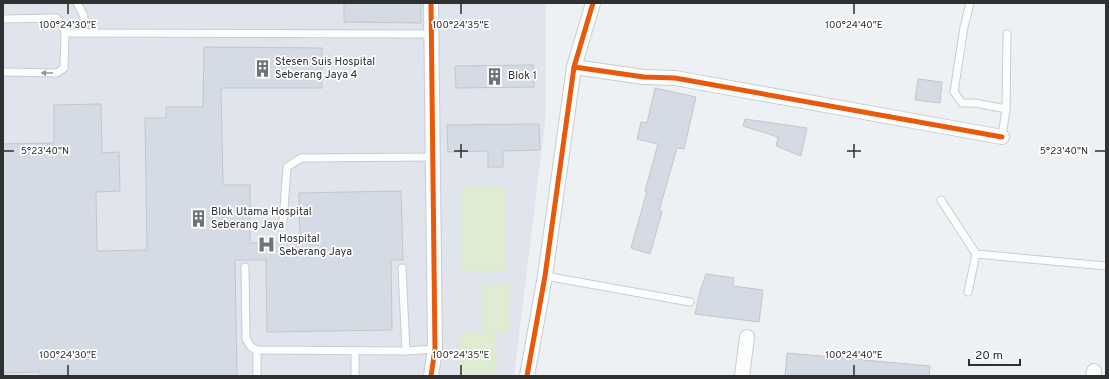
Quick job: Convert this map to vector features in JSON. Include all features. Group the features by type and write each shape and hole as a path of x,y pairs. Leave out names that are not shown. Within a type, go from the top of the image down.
{"street":[{"path":"431,3 435,349 431,376"},
{"path":"527,376 545,276 574,67 593,3"},
{"path":"574,67 644,77 675,78 1002,137"},
{"path":"742,376 747,337"}],"lane":[{"path":"77,3 84,16 84,33"},
{"path":"970,3 964,27 954,92 962,103 975,103 1006,109"},
{"path":"3,19 56,18 63,24 65,33 64,68 57,73 3,72"},
{"path":"65,33 431,34"},
{"path":"1002,137 1006,109 1007,34"},
{"path":"283,222 287,167 301,158 432,157"},
{"path":"940,200 976,254 968,292"},
{"path":"976,254 1106,266"},
{"path":"245,267 246,339 250,347 257,350 355,352 406,352 435,349"},
{"path":"402,268 406,352"},
{"path":"545,276 690,302"},
{"path":"257,350 257,376"},
{"path":"355,352 355,376"}],"shaded area":[{"name":"Hospital Seberang Jaya","path":"3,3 546,3 546,114 514,376 3,376"}],"green space":[{"path":"461,185 506,185 506,271 461,271"},
{"path":"509,284 509,332 495,333 496,376 460,376 459,333 481,332 481,285"}],"building":[{"path":"344,3 421,3 421,23 344,22"},
{"name":"Blok Utama Hospital Seberang Jaya","path":"204,47 322,48 322,88 221,88 223,185 250,185 250,243 300,242 299,193 401,191 403,260 391,260 392,330 267,332 266,260 235,260 237,376 40,376 40,372 3,373 3,144 54,143 54,105 101,104 102,153 119,152 120,191 96,192 97,251 147,250 145,118 166,118 166,107 203,107"},
{"name":"Blok 1","path":"533,65 534,87 456,88 455,66"},
{"path":"918,79 942,82 940,103 915,100"},
{"path":"655,88 696,97 684,149 677,148 659,211 662,212 650,254 631,248 658,144 637,139 641,122 647,123"},
{"path":"745,119 807,128 801,156 776,146 778,137 743,126"},
{"path":"539,124 540,150 503,151 503,167 488,167 488,151 448,152 447,125"},
{"path":"706,274 734,278 733,286 763,290 759,322 695,314 700,291"},
{"path":"787,353 930,366 929,376 785,376"}],"cycle path":[{"path":"431,3 435,349 431,376"},
{"path":"527,376 545,276 574,67 593,3"},
{"path":"574,67 644,77 675,78 1002,137"}],"place":[{"name":"Stesen Suis Hospital Seberang Jaya 4","path":"262,68"},
{"name":"Blok 1","path":"495,76"},
{"name":"Blok Utama Hospital Seberang Jaya","path":"198,218"},
{"name":"Hospital Seberang Jaya","path":"266,245"}]}
